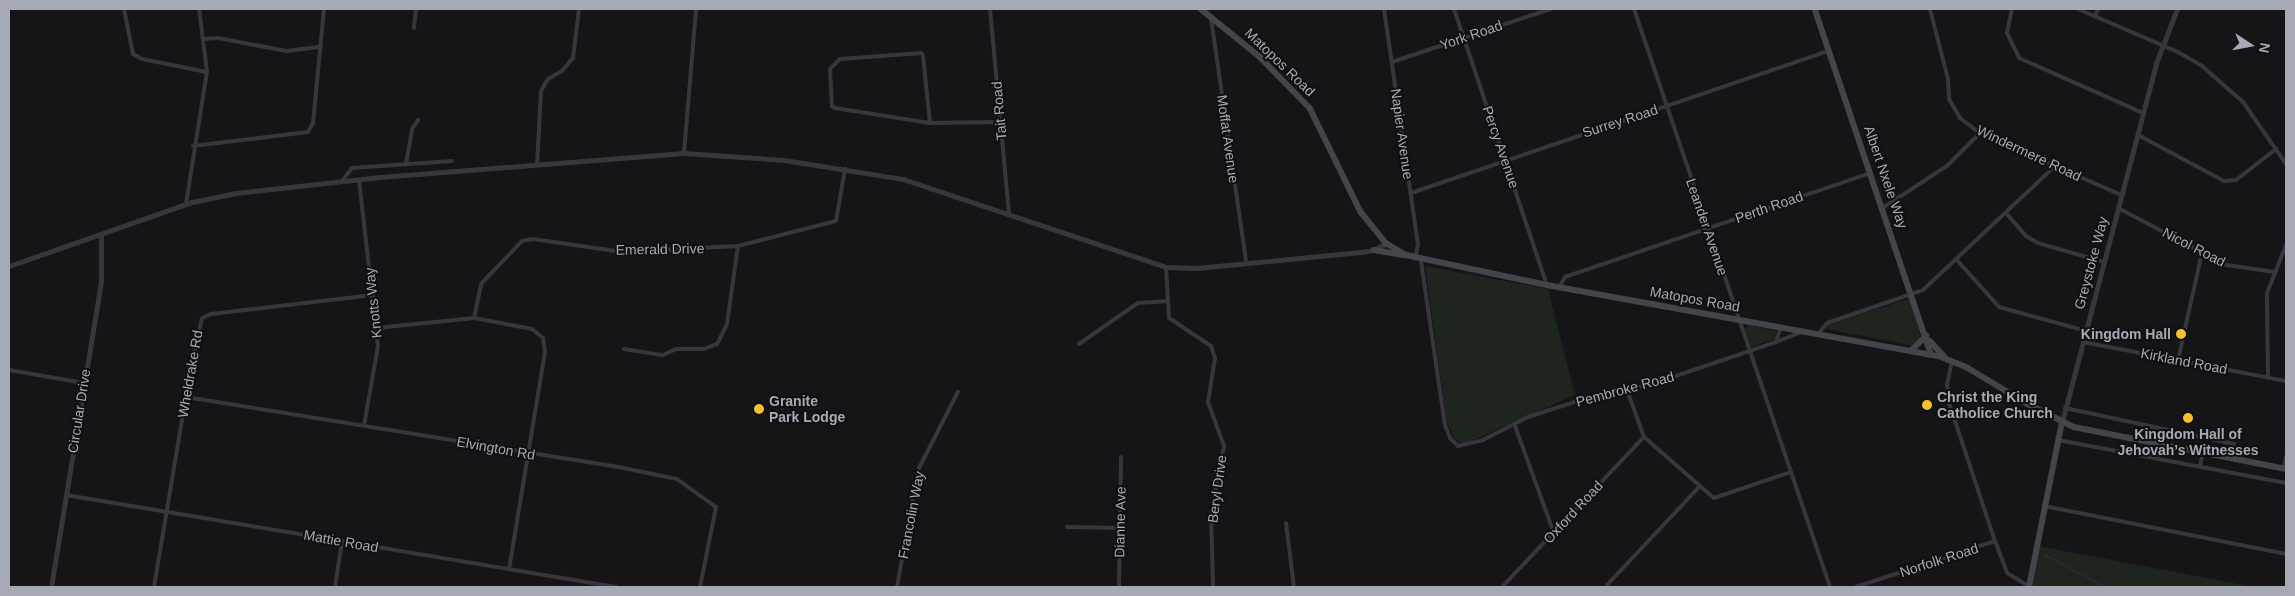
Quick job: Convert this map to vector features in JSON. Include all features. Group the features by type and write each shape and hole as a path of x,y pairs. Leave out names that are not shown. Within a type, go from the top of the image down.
{"main road":[{"name":"Albert Nxele Way","path":"1815,9 1927,336"},
{"name":"Matopos Road","path":"1206,11 1294,89 1310,108 1361,212 1386,243 1406,255 1418,260 1547,285 1928,353 1950,360 2062,422 2097,433 2285,468"},
{"path":"1374,250 1406,255"},
{"path":"1912,350 1927,336"},
{"path":"1927,336 1928,353"},
{"path":"1927,336 1950,360"},
{"name":"Greystoke Way","path":"2029,586 2062,422"}],"street":[{"path":"124,9 133,54 142,59 207,72"},
{"path":"186,204 207,72 199,9"},
{"path":"194,146 308,132 314,123 324,9"},
{"path":"414,28 416,9"},
{"path":"537,165 541,91 548,79 562,71 573,58 579,9"},
{"path":"684,153 696,9"},
{"name":"Tait Road","path":"990,9 1009,214"},
{"name":"Napier Avenue","path":"1384,9 1418,244 1418,260"},
{"name":"Percy Avenue","path":"1454,9 1547,285"},
{"name":"York Road","path":"1392,62 1550,9"},
{"name":"Leander Avenue","path":"1634,9 1830,587"},
{"name":"Windermere Road","path":"1930,9 1948,78 1949,99 1960,118 1980,133 2121,196"},
{"path":"2012,9 2007,33 2019,58 2143,113"},
{"path":"2078,9 2194,60 2243,102 2286,164"},
{"path":"2095,16 2098,9"},
{"name":"Greystoke Way","path":"2062,422 2161,46 2177,9"},
{"name":"Moffat Avenue","path":"1206,11 1246,262"},
{"path":"203,39 218,38 286,51 321,47"},
{"name":"Surrey Road","path":"1411,193 1505,159 1829,51"},
{"path":"930,123 924,55 920,53 840,59 830,70 832,106 835,108 930,123 1000,122"},
{"path":"406,164 412,129 418,120"},
{"path":"1884,207 1947,166 1980,133"},
{"path":"2138,135 2224,181 2236,180 2276,149"},
{"path":"9,266 186,204 236,193 342,181 684,153 845,168 911,181 1166,267 1197,268 1374,250 1386,243"},
{"path":"342,181 352,168 452,161"},
{"path":"1819,333 1827,323 1913,296 2006,213 2054,166"},
{"name":"Emerald Drive","path":"474,318 481,284 525,240 622,252 738,246 836,221 845,168"},
{"name":"Perth Road","path":"1559,287 1565,277 1871,173"},
{"name":"Knotts Way","path":"359,180 376,328 376,362 364,425"},
{"name":"Nicol Road","path":"2118,208 2202,253 2236,267 2274,272"},
{"path":"2006,213 2026,236 2038,244 2104,262"},
{"name":"Circular Drive","path":"50,587 102,267 101,235"},
{"path":"2268,378 2267,293 2286,245"},
{"path":"624,349 663,355 676,349 704,350 717,344 727,324 738,246"},
{"path":"2178,360 2202,253"},
{"path":"1956,258 1999,307 2086,331"},
{"name":"Pembroke Road","path":"1418,260 1445,425 1450,438 1462,446 1514,426 1528,417 1615,389 1627,390 1750,351 1804,331"},
{"name":"Beryl Drive","path":"1166,267 1168,301 1172,321 1210,346 1215,358 1208,402 1224,446 1211,514 1213,587"},
{"name":"Wheldrake Rd","path":"154,587 197,330 204,316 373,295"},
{"path":"1079,344 1138,302 1168,301"},
{"path":"376,328 474,318 532,328 543,338 545,352 509,569"},
{"path":"1776,342 1781,327"},
{"name":"Kirkland Road","path":"2082,342 2286,381"},
{"path":"1950,360 1947,384 1948,403 1995,541 2007,573 2029,586"},
{"path":"9,370 84,383"},
{"path":"1627,390 1644,437 1699,487 1718,499 1791,472"},
{"name":"Francolin Way","path":"898,587 918,470 958,392"},
{"name":"Elvington Rd","path":"186,397 669,477 698,493 716,508 700,587"},
{"path":"2065,408 2234,444 2231,458"},
{"path":"1514,426 1554,533"},
{"name":"Oxford Road","path":"1502,587 1644,437"},
{"path":"2058,440 2286,483"},
{"path":"2200,466 2203,452"},
{"name":"Dianne Ave","path":"1120,587 1121,457"},
{"path":"2285,468 2286,457"},
{"path":"1607,585 1699,487"},
{"name":"Mattie Road","path":"66,495 616,587"},
{"path":"2044,506 2286,554"},
{"path":"1286,524 1294,587"},
{"path":"1067,527 1121,528"},
{"name":"Norfolk Road","path":"1856,587 1995,541"},
{"path":"335,587 342,542"}],"shaded area":[{"path":"1425,266 1548,289 1575,395 1469,442 1462,444 1454,438 1447,423"},
{"path":"1908,299 1912,303 1921,338 1915,346 1826,329 1828,325"},
{"path":"1748,325 1776,331 1775,339 1751,347 1745,329"},
{"path":"2038,546 2254,587 2031,587"}],"waterway":[{"path":"2043,554 2097,582 2101,587"}],"place":[{"name":"Kingdom Hall","path":"2181,334"},
{"name":"Christ the King Catholice Church","path":"1927,405"},
{"name":"Granite Park Lodge","path":"759,409"},
{"name":"Kingdom Hall of Jehovah’s Witnesses","path":"2188,418"}]}
